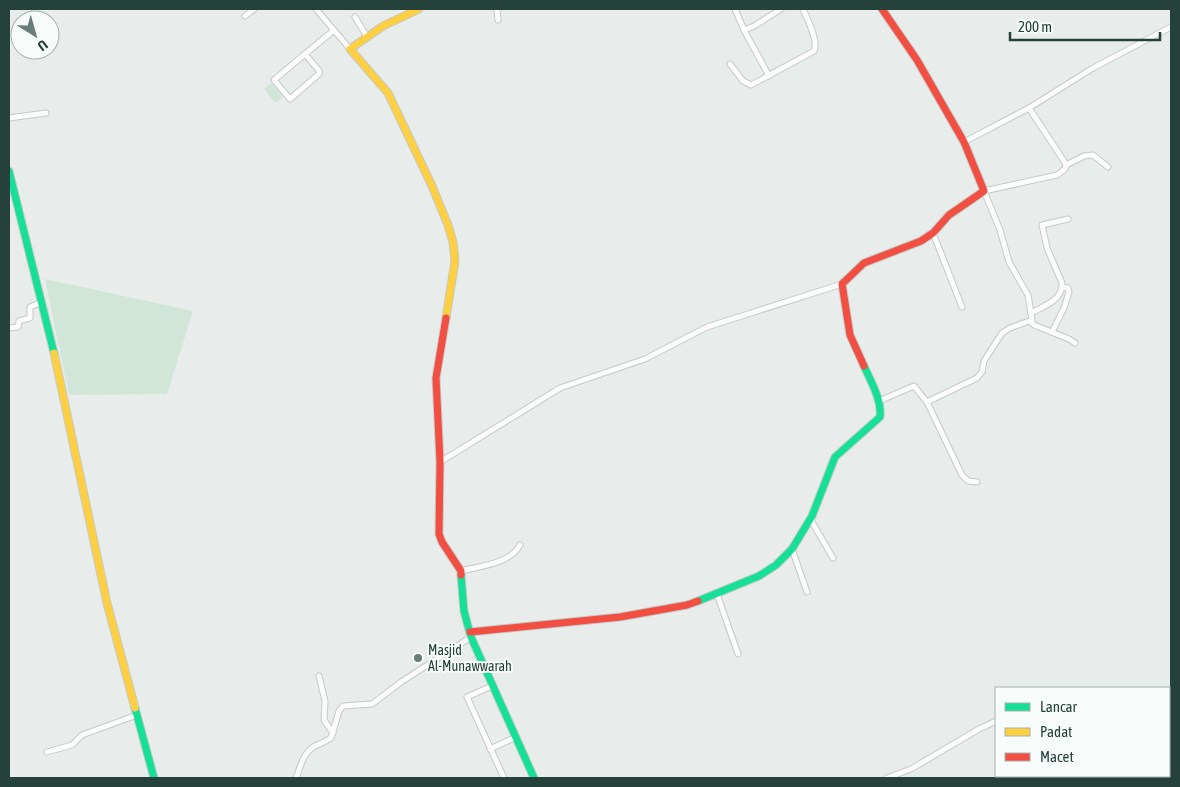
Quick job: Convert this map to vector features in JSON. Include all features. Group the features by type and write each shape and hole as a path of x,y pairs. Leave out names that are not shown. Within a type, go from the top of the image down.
{"street":[{"path":"245,16 254,9"},
{"path":"316,9 388,93 432,186 453,242 455,261 436,373 440,462 440,538 461,571 464,611 470,635 534,778"},
{"path":"350,49 366,35 420,9"},
{"path":"497,9 498,20"},
{"path":"735,9 769,76"},
{"path":"744,30 781,9"},
{"path":"730,64 747,84 751,85 814,51 816,48 803,9"},
{"path":"882,9 917,60 964,142 1000,230 1009,262 1028,295 1032,319 1030,321"},
{"path":"355,17 366,35"},
{"path":"964,142 1029,108 1094,68 1171,27"},
{"path":"305,54 320,74 290,99 274,80 305,54 333,31"},
{"path":"1029,108 1066,165"},
{"path":"9,118 46,113"},
{"path":"440,462 560,388 645,360 707,327 842,284 861,264 914,244 933,233 949,215 984,191 1057,175 1065,169 1066,165 1084,156 1093,155 1108,167"},
{"path":"9,171 42,302 107,603 154,778"},
{"path":"1031,313 1055,300 1059,296 1062,287 1046,248 1042,226 1043,224 1068,219"},
{"path":"933,233 962,307"},
{"path":"296,778 306,754 314,747 327,741 333,733 339,712 343,706 372,704 470,635 637,614 687,604 717,594 768,571 792,549 812,516 835,457 877,421 881,414 879,401 850,336 842,284"},
{"path":"1052,332 1064,308 1069,292 1068,288 1062,287"},
{"path":"10,328 18,327 19,321 30,318 30,306 42,302"},
{"path":"1030,321 1034,325 1075,343"},
{"path":"927,402 977,378 982,372 984,361 1002,333 1030,321"},
{"path":"879,401 914,386 927,402 962,475 968,481 977,482"},
{"path":"812,516 812,522 833,558"},
{"path":"461,571 505,559 515,552 520,544"},
{"path":"792,549 807,592"},
{"path":"717,594 738,654"},
{"path":"319,676 325,701 324,720 333,733"},
{"path":"492,686 467,697 504,778"},
{"path":"47,752 72,745 82,735 138,716"},
{"path":"886,778 911,769 978,729 995,721"},
{"path":"490,749 516,737"}],"green space":[{"path":"271,83 283,97 275,103 264,89"},
{"path":"45,279 193,311 167,394 69,395"}],"traffic: fast":[{"path":"9,171 54,353"},
{"path":"698,601 759,576 776,565 792,549 812,516 835,457 880,417 878,398 864,366"},
{"path":"461,575 464,611 471,637 534,778"},
{"path":"135,708 154,778"}],"traffic: slow":[{"path":"419,9 383,26 350,49 388,93 432,186 448,225 453,242 455,261 446,318"},
{"path":"54,353 107,603 135,708"}],"traffic: jam":[{"path":"864,366 850,335 842,284 864,263 921,241 933,233 949,215 984,191 964,142 917,60 882,9"},
{"path":"446,318 436,378 440,462 439,534 442,542 461,571 461,575"},
{"path":"470,632 620,617 687,605 698,601"}],"place":[{"name":"Masjid Al-Munawwarah","path":"418,658"}]}
